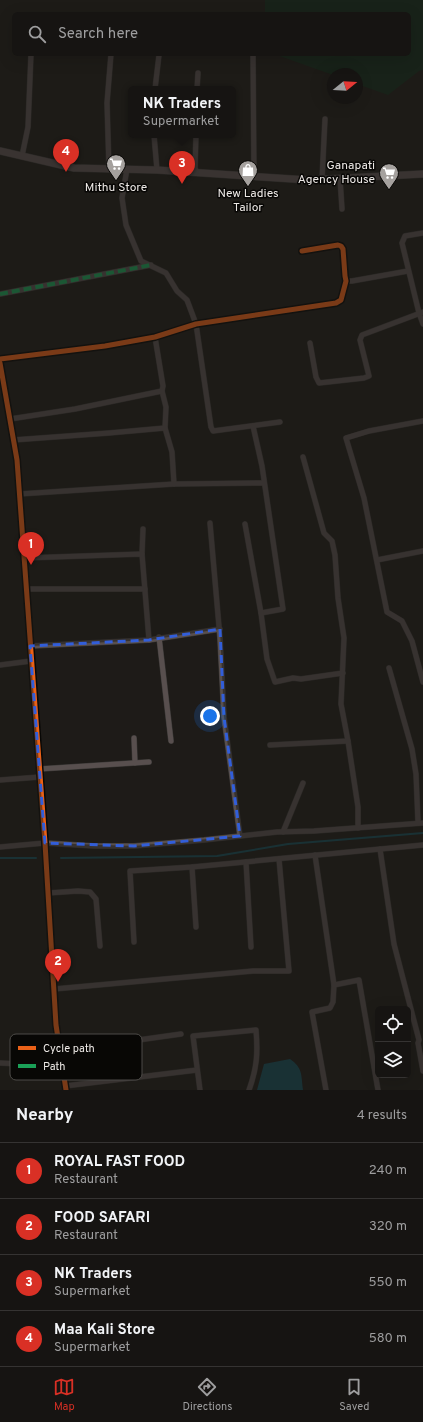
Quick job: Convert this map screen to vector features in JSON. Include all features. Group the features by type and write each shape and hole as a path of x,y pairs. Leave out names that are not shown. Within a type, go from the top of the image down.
{"main road":[{"path":"0,151 74,168 157,170 308,180 423,174"}],"street":[{"path":"22,156 28,127 31,56"},
{"path":"109,169 107,103 110,56"},
{"path":"155,86 159,56"},
{"path":"253,56 254,176"},
{"path":"197,86 198,73"},
{"path":"322,179 325,119"},
{"path":"154,138 157,170"},
{"path":"196,138 195,168 197,173"},
{"path":"127,170 122,198 126,225 141,260 166,273 177,291 187,300 196,324 211,427 214,431 280,422"},
{"path":"340,178 342,209"},
{"path":"423,233 405,236 402,243 408,271 421,312 423,324"},
{"path":"0,360 106,346 155,337 196,324 336,303 341,300 346,281 342,246 338,245 302,251"},
{"path":"0,294 151,265"},
{"path":"346,281 408,271"},
{"path":"310,343 316,377 319,383 364,378 369,376 360,340 362,335 421,312"},
{"path":"155,337 163,386 162,391 166,407 165,428 172,452 174,484"},
{"path":"0,363 17,460 57,1034"},
{"path":"10,419 75,409 162,391"},
{"path":"423,421 368,431 346,438 364,498 388,612 402,621 412,641 423,682"},
{"path":"253,426 262,466 283,609 261,613"},
{"path":"13,440 165,428"},
{"path":"303,457 324,533 332,541 335,555 338,598 344,638 341,704 358,807 358,828"},
{"path":"19,494 174,484 264,483"},
{"path":"210,523 220,629 224,717 240,836"},
{"path":"245,524 261,613 267,658 275,682 293,678 301,679 343,672"},
{"path":"143,529 142,554 149,640"},
{"path":"377,560 423,551"},
{"path":"24,558 142,554"},
{"path":"26,589 145,589"},
{"path":"30,646 149,640 159,637 220,629"},
{"path":"159,637 171,741"},
{"path":"0,665 31,661"},
{"path":"0,847 45,843 94,846 134,846 283,832 420,823 416,774 412,749 389,668"},
{"path":"134,738 135,763"},
{"path":"270,745 348,741"},
{"path":"39,769 149,762"},
{"path":"0,780 40,777"},
{"path":"283,832 303,783"},
{"path":"134,942 130,871 192,868 423,845"},
{"path":"380,849 394,944 421,1040 418,1043 423,1071"},
{"path":"315,855 334,985 333,1002 330,1008 312,1012 326,1090"},
{"path":"54,989 246,972 289,971 279,859"},
{"path":"246,862 252,947"},
{"path":"192,868 196,928"},
{"path":"48,893 78,891 90,892 96,899 100,946"},
{"path":"334,985 359,980 378,1090"},
{"path":"200,1090 193,1036 256,1030 258,1053 254,1077 249,1090"},
{"path":"142,1039 181,1034"},
{"path":"0,1063 10,1063"},
{"path":"142,1078 197,1070"},
{"path":"66,1088 124,1080"}],"highlighted area":[{"path":"220,629 224,717 240,836 134,846 45,843 30,646 149,640"}],"green space":[{"path":"265,0 423,0 423,70 419,71 388,95 363,86 363,68 327,68 327,73 280,56 411,56 411,12 265,12"}],"water":[{"path":"290,1059 299,1069 303,1090 257,1090 264,1064"}],"waterway":[{"path":"61,858 217,856 288,844 423,833"},
{"path":"0,858 36,858"}],"marked path":[{"path":"0,294 151,265"}],"cycle path":[{"path":"0,359 105,346 155,337 196,324 336,303 341,300 346,281 343,249 341,246 338,245 302,251"},
{"path":"0,363 17,460 57,1034"},
{"path":"64,1080 66,1090"}],"place":[{"name":"Maa Kali Store","path":"66,172"},
{"name":"Mithu Store","path":"116,181"},
{"name":"NK Traders","path":"182,184"},
{"name":"New Ladies Tailor","path":"248,187"},
{"name":"Ganapati Agency House","path":"389,190"},
{"name":"ROYAL FAST FOOD","path":"31,565"},
{"name":"FOOD SAFARI","path":"58,982"}]}
